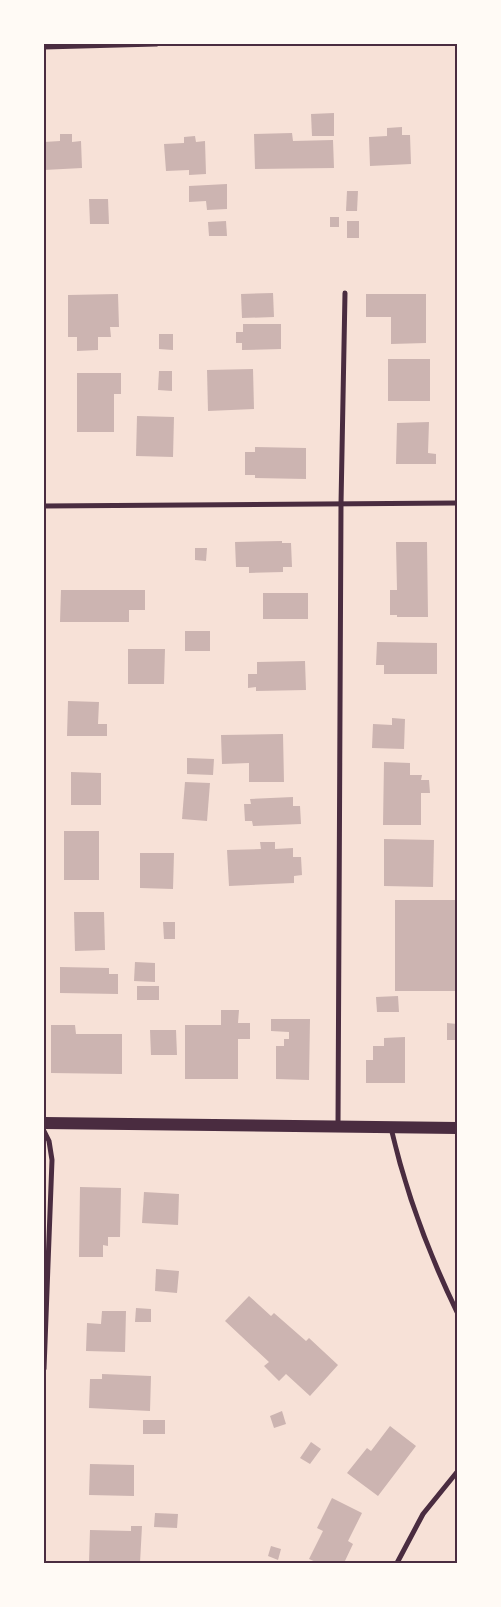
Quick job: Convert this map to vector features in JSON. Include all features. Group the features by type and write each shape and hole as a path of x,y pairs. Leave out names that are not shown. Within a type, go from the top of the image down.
{"main road":[{"path":"44,1123 457,1128"}],"street":[{"path":"44,47 156,44"},
{"path":"338,1127 341,504 345,293"},
{"path":"44,506 457,503"},
{"path":"391,1128 414,1214 432,1260 457,1312"},
{"path":"44,1131 49,1141 52,1160 44,1369"},
{"path":"397,1563 423,1514 457,1472"}],"building":[{"path":"334,113 334,136 312,136 311,114"},
{"path":"402,127 402,135 410,135 411,164 370,166 369,137 387,136 387,128"},
{"path":"292,133 293,141 333,140 334,168 255,169 254,134"},
{"path":"60,134 72,134 72,142 81,141 82,168 44,170 44,142 60,141"},
{"path":"195,136 196,142 205,141 206,174 189,175 189,170 166,171 164,144 184,143 184,137"},
{"path":"227,184 227,209 207,210 206,201 189,202 189,186"},
{"path":"347,191 358,191 357,211 346,211"},
{"path":"89,199 108,199 109,224 90,224"},
{"path":"330,217 339,217 339,227 330,227"},
{"path":"226,221 227,236 209,236 208,222"},
{"path":"347,221 359,221 359,238 347,238"},
{"path":"273,293 274,317 242,318 241,294"},
{"path":"118,294 119,327 110,327 111,337 98,337 98,350 77,351 77,337 68,337 68,295"},
{"path":"366,294 426,294 426,343 391,344 391,317 366,317"},
{"path":"243,324 281,324 281,349 242,350 242,343 236,343 236,332 243,332"},
{"path":"159,334 173,334 173,350 159,349"},
{"path":"388,359 430,359 430,401 388,401"},
{"path":"253,369 254,409 208,411 207,370"},
{"path":"159,371 172,371 172,391 158,390"},
{"path":"77,373 121,373 121,394 114,394 114,432 77,432"},
{"path":"137,416 174,417 173,457 136,456"},
{"path":"429,422 428,453 436,454 436,464 396,464 397,423"},
{"path":"255,447 306,448 306,479 255,478 255,475 245,475 245,452 255,452"},
{"path":"282,541 282,543 291,543 292,567 283,567 283,572 249,573 249,567 236,567 235,542"},
{"path":"396,542 427,542 428,617 397,617 397,615 390,615 390,590 397,590"},
{"path":"195,548 207,548 206,561 195,560"},
{"path":"61,590 145,590 145,610 129,610 129,622 60,622"},
{"path":"263,593 308,593 308,619 263,619"},
{"path":"185,631 210,631 210,651 185,651"},
{"path":"377,642 437,643 437,674 384,674 384,665 376,665"},
{"path":"128,649 165,649 164,684 128,684"},
{"path":"305,661 306,690 256,691 256,687 248,688 248,674 257,674 257,662"},
{"path":"68,701 99,702 98,724 107,724 107,736 67,736"},
{"path":"392,718 405,719 404,749 372,748 373,724 392,725"},
{"path":"283,734 284,782 249,782 249,763 222,764 221,735"},
{"path":"187,758 214,759 213,775 187,774"},
{"path":"384,762 410,763 410,775 422,775 421,780 429,780 430,793 421,793 421,825 383,825"},
{"path":"71,772 101,773 101,805 71,805"},
{"path":"185,782 210,783 207,821 182,819"},
{"path":"293,797 293,806 300,806 301,824 253,826 252,821 245,821 244,804 251,804 250,799"},
{"path":"64,831 99,831 99,880 64,880"},
{"path":"384,839 434,840 433,887 384,886"},
{"path":"260,842 275,842 275,849 293,848 293,857 301,857 302,875 294,876 294,883 229,886 227,850 261,849"},
{"path":"140,853 174,853 173,889 140,888"},
{"path":"395,900 457,900 457,991 395,991"},
{"path":"74,912 104,912 105,950 75,951"},
{"path":"163,922 175,922 175,939 164,939"},
{"path":"135,962 155,963 155,982 134,981"},
{"path":"60,967 109,968 109,974 118,974 118,994 60,993"},
{"path":"137,986 159,986 159,1000 137,1000"},
{"path":"398,996 399,1012 377,1012 376,997"},
{"path":"221,1010 239,1010 238,1023 250,1023 250,1039 238,1039 238,1079 185,1079 185,1025 221,1025"},
{"path":"271,1019 310,1019 309,1080 276,1079 276,1046 284,1046 284,1039 289,1039 289,1032 271,1031"},
{"path":"447,1023 457,1024 457,1040 447,1040"},
{"path":"51,1025 75,1025 76,1034 122,1034 122,1074 51,1073"},
{"path":"150,1030 176,1030 177,1055 151,1055"},
{"path":"405,1037 405,1083 366,1083 366,1060 373,1060 373,1046 384,1046 384,1038"},
{"path":"80,1187 121,1188 120,1237 108,1237 108,1246 103,1245 103,1257 79,1257"},
{"path":"144,1192 179,1194 178,1225 142,1223"},
{"path":"156,1269 179,1271 177,1293 155,1291"},
{"path":"249,1296 271,1316 274,1313 306,1341 309,1338 338,1365 310,1396 286,1374 279,1381 264,1366 269,1362 225,1321"},
{"path":"136,1308 151,1309 151,1322 135,1322"},
{"path":"102,1311 126,1311 125,1352 86,1351 87,1323 101,1324"},
{"path":"102,1374 151,1376 150,1411 89,1408 90,1379 102,1379"},
{"path":"282,1411 286,1424 274,1428 270,1416"},
{"path":"143,1420 165,1420 165,1434 143,1434"},
{"path":"390,1426 416,1446 378,1496 347,1473 367,1448 371,1451"},
{"path":"311,1442 321,1449 310,1464 300,1458"},
{"path":"90,1464 134,1465 134,1496 89,1495"},
{"path":"332,1498 362,1513 348,1541 353,1544 344,1563 318,1563 309,1559 323,1531 317,1528"},
{"path":"155,1513 178,1514 177,1528 154,1527"},
{"path":"131,1526 142,1526 140,1563 89,1563 90,1530 131,1531"},
{"path":"271,1546 281,1549 278,1560 268,1556"}]}
